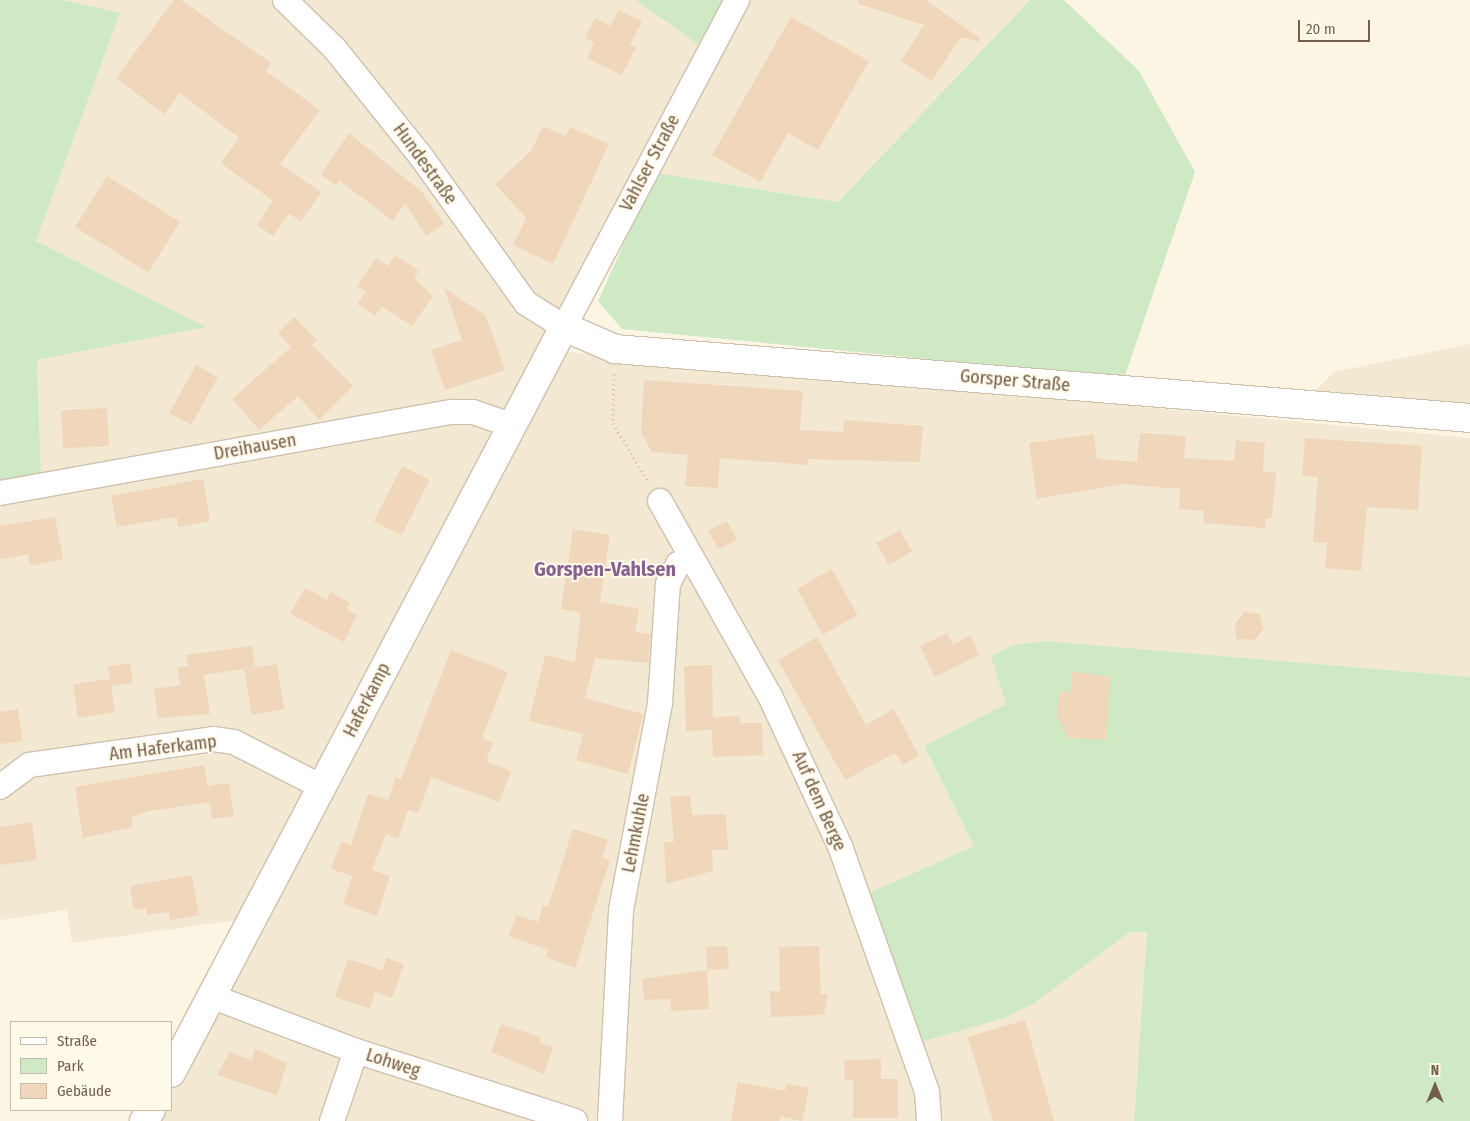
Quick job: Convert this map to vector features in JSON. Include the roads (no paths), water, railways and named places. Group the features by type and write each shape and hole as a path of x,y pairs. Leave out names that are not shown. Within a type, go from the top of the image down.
{"street":[{"name":"Hundestraße","path":"285,0 335,49 420,155 526,303 564,326"},
{"name":"Vahlser Straße","path":"564,326 737,0"},
{"name":"Gorsper Straße","path":"564,326 615,349 1470,418"},
{"name":"Haferkamp","path":"172,1071 213,997 510,425 564,326"},
{"name":"Dreihausen","path":"0,492 452,412 473,412 510,425"},
{"name":"Auf dem Berge","path":"660,501 770,696 840,846 927,1092 929,1121"},
{"name":"Lehmkuhle","path":"610,1121 621,910 660,704 668,584 678,564 691,557"},
{"name":"Am Haferkamp","path":"0,787 28,765 213,739 234,742 322,787"},
{"name":"Lohweg","path":"213,997 356,1051 575,1121"},
{"path":"332,1121 356,1051"}],"district":[{"name":"Gorspen-Vahlsen","path":"605,569"}]}
